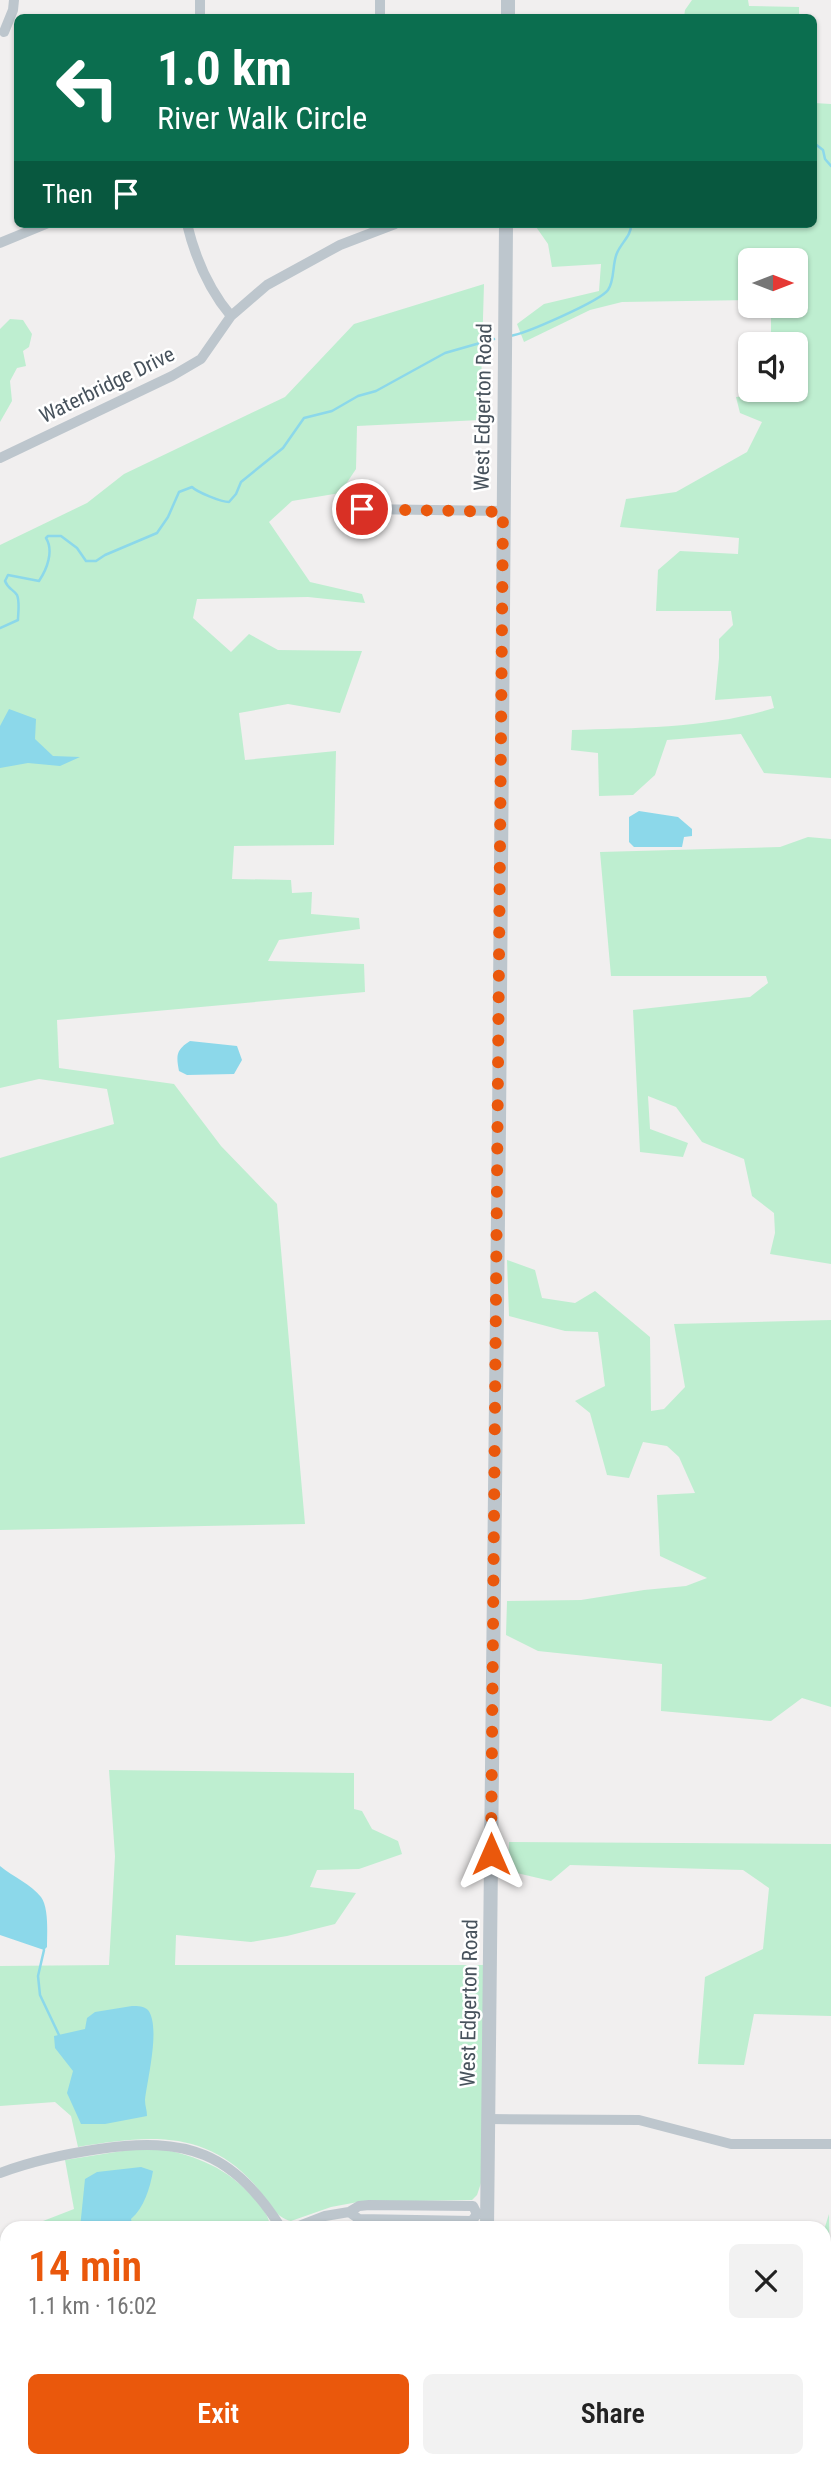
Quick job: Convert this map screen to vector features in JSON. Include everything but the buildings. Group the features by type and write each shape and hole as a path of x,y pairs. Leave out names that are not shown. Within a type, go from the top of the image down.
{"street":[{"path":"4,33 13,10 13,0"},
{"path":"0,243 36,228"},
{"path":"188,228 193,250 218,300 231,316"},
{"name":"Waterbridge Drive","path":"0,458 172,376 201,359 231,316 267,285 340,245 385,228"},
{"name":"West Edgerton Road","path":"484,2218 488,2119 499,1126 506,228"},
{"path":"362,509 503,512"},
{"path":"488,2119 639,2120 731,2144 831,2144"},
{"path":"0,2173 71,2153 141,2144 172,2145 204,2155 237,2173 259,2196 276,2221"},
{"path":"312,2221 369,2204 473,2206 484,2218"}],"green space":[{"path":"692,0 748,0 749,6 799,7 799,14 684,14"},
{"path":"817,103 831,104 831,778 764,773 741,734 667,740 655,775 633,795 599,796 598,753 571,750 572,730 700,723 774,708 771,696 715,700 719,639 733,625 731,611 656,611 658,570 680,551 738,554 739,538 620,527 626,499 676,492 747,452 762,422 740,413 736,397 738,402 808,402 808,332 771,332 771,318 808,318 808,248 738,248 738,300 622,302 590,310 524,342 517,324 544,304 599,291 601,264 552,267 548,244 537,228 817,228"},
{"path":"484,284 480,420 357,426 356,469 340,493 292,501 269,522 310,582 362,594 365,603 308,597 197,599 193,618 231,652 249,634 278,650 362,651 340,713 288,704 239,713 245,760 336,751 334,845 234,846 232,879 291,880 292,893 312,892 311,914 359,918 360,929 279,940 268,961 364,964 365,992 57,1020 59,1068 174,1084 221,1146 277,1204 305,1524 0,1530 0,1158 114,1124 107,1089 39,1079 0,1088 0,545 87,503 124,474 285,397 354,324"},
{"path":"10,319 23,320 32,334 29,347 23,351 26,366 17,368 10,381 12,401 0,422 0,329"},
{"path":"808,837 831,839 831,1264 770,1254 775,1233 774,1213 752,1196 744,1159 702,1142 676,1107 648,1096 650,1129 688,1143 683,1157 640,1152 633,1010 750,997 768,983 766,976 611,976 600,852 780,847"},
{"path":"507,1260 535,1270 542,1298 575,1303 595,1291 650,1337 651,1411 664,1409 685,1387 674,1324 831,1320 831,1707 802,1698 771,1721 661,1711 662,1664 538,1651 506,1635 507,1601 581,1600 686,1586 707,1578 660,1556 657,1495 695,1493 679,1457 667,1446 643,1442 629,1478 607,1475 590,1413 575,1401 605,1386 598,1332 565,1331 509,1316"},
{"path":"109,1770 354,1773 354,1809 362,1811 372,1829 398,1841 402,1854 359,1869 317,1870 310,1887 356,1893 335,1924 251,1942 176,1935 175,1965 486,1965 481,2183 472,2200 358,2202 331,2207 291,2221 280,2216 235,2166 215,2153 172,2140 150,2139 78,2147 71,2116 55,2102 0,2106 0,1966 109,1965 115,1856"},
{"path":"509,1842 831,1844 831,2016 754,2014 744,2065 698,2064 705,1977 763,1949 769,1888 743,1870 570,1865 551,1881 508,1871"},
{"path":"158,2148 211,2165 244,2188 260,2205 269,2221 43,2221 74,2209 65,2160"}],"water":[{"path":"9,709 36,719 35,739 53,756 80,757 60,766 28,763 0,768 0,726"},
{"path":"639,811 678,817 692,829 692,836 684,837 682,847 634,847 629,842 629,817"},
{"path":"190,1041 237,1046 242,1060 234,1074 187,1075 179,1071 177,1057 182,1047"},
{"path":"0,1866 32,1888 44,1902 47,1947 44,1950 0,1935"},
{"path":"132,2006 148,2010 152,2018 152,2054 145,2100 147,2116 105,2124 81,2124 67,2093 73,2071 55,2048 54,2036 85,2029 87,2018 95,2012"},
{"path":"141,2167 153,2171 146,2197 131,2221 81,2221 85,2179 97,2172"}],"waterway":[{"path":"817,145 823,150 825,159 831,166"},
{"path":"510,336 562,316 608,290 612,282 615,257 630,228"},
{"path":"0,628 18,620 18,598 5,581 8,575 39,581 48,560 48,536 61,536 77,548 86,561 96,561 157,533 168,517 179,492 192,487 229,502 241,482 283,448 304,418 332,411 358,396 376,391 445,353 494,339"},
{"path":"44,1950 38,1976 40,1995 59,2035"}],"route":[{"path":"362,509 503,512 491,1854"}]}
